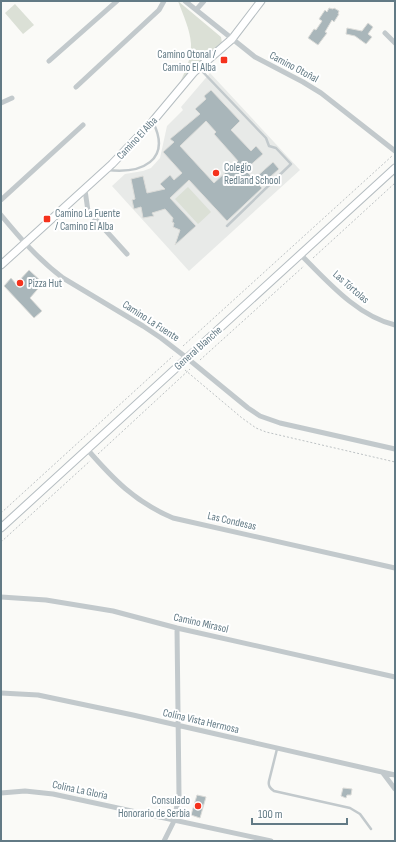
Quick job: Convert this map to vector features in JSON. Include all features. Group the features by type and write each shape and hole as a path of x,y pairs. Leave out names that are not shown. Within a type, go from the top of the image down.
{"main road":[{"name":"Camino El Alba","path":"1,265 106,170 153,121 199,68 232,39 261,1"},
{"name":"General Blanche","path":"1,528 395,168"}],"street":[{"path":"49,61 117,1"},
{"path":"76,87 158,10 164,1"},
{"name":"Camino Otoñal","path":"185,1 260,60 321,93 395,151"},
{"path":"196,10 204,1"},
{"path":"385,33 395,43"},
{"path":"1,103 12,98"},
{"path":"1,200 83,125"},
{"path":"85,190 88,211 127,254"},
{"name":"Camino La Fuente","path":"1,215 42,261 63,278 143,326 179,351 248,408 267,419 395,448"},
{"name":"Las Tórtolas","path":"300,254 360,310 374,318 395,325"},
{"name":"Las Condesas","path":"87,449 126,491 150,507 173,518 395,568"},
{"name":"Camino Mirasol","path":"1,597 46,600 91,607 395,677"},
{"path":"164,841 174,820 179,795 177,628"},
{"name":"Colina Vista Hermosa","path":"1,693 38,695 395,775"},
{"path":"383,773 395,789"},
{"name":"Colina La Gloria","path":"1,793 14,791 36,791 270,841"}],"lane":[{"path":"199,68 266,138 269,146 276,148 291,164 227,226"},
{"path":"106,170 118,171 144,166 155,157 158,152 159,140 153,121"},
{"path":"277,748 268,785 270,788 274,791 350,808 360,814 371,829"}],"path":[{"path":"1,513 395,154"}],"shaded area":[{"path":"178,1 221,37 222,43 195,66 177,89 189,61 191,50 188,27"},
{"path":"15,4 34,25 23,34 5,13"},
{"name":"Colegio Redland School","path":"210,73 300,170 189,271 112,186 125,174 151,168 160,158 167,126 183,110 181,107"},
{"path":"188,187 211,212 198,224 175,199"}],"building":[{"path":"329,8 334,8 339,11 339,14 334,22 332,20 325,32 327,33 318,45 308,38 322,21 319,19 325,10 327,12"},
{"path":"368,23 373,27 368,34 372,37 366,44 355,36 346,34 347,28 362,31"},
{"path":"211,90 240,121 231,130 251,151 256,146 263,154 245,170 254,179 273,162 279,169 260,186 262,188 227,221 189,180 170,198 196,226 175,245 180,230 173,227 173,218 165,209 152,213 154,216 143,218 141,207 134,209 132,200 135,199 131,179 143,176 147,193 165,189 160,184 170,175 174,180 182,173 163,152 174,142 170,139 200,114 195,109 206,99 204,96","holes":["206,121 216,132 214,134 238,161 214,183 180,146"]},
{"path":"29,270 43,283 30,298 42,311 34,318 4,286 11,278 16,284"},
{"path":"343,788 352,789 351,795 347,795 346,798 341,796"},
{"name":"Consulado Honorario de Serbia","path":"197,795 206,797 200,818 191,815"}],"place":[{"name":"Camino Otonal / Camino El Alba","path":"224,60"},
{"name":"Colegio Redland School","path":"216,173"},
{"name":"Camino La Fuente / Camino El Alba","path":"47,219"},
{"name":"Pizza Hut","path":"20,283"},
{"name":"Consulado Honorario de Serbia","path":"198,806"}]}
